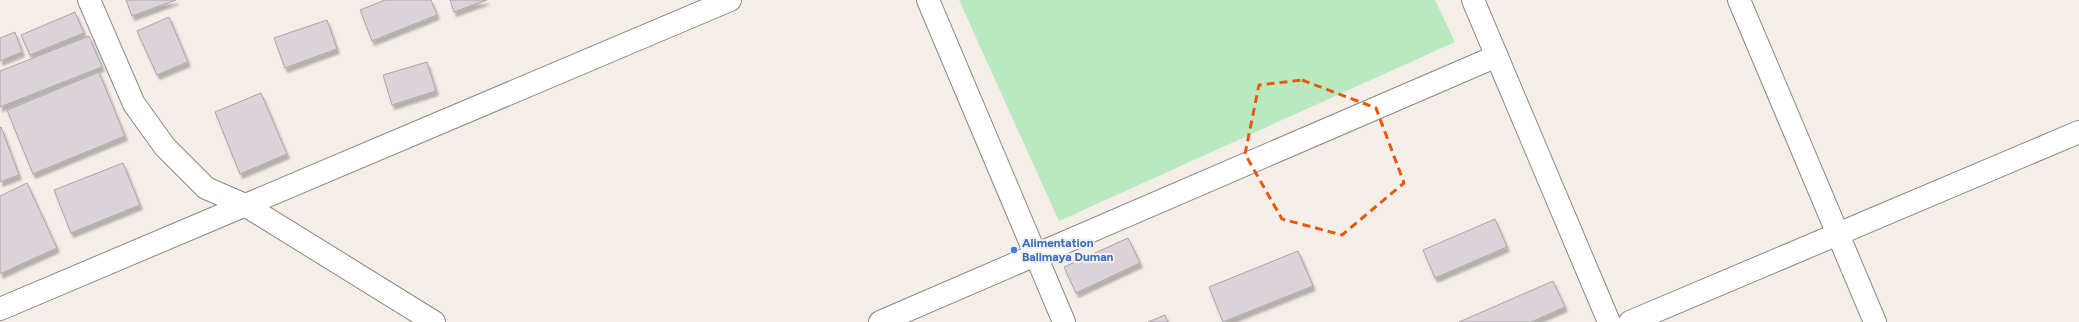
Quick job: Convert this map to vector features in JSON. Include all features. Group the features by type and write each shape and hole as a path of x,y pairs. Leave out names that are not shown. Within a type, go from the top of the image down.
{"street":[{"path":"89,0 134,104 165,147 206,188 245,205 434,322"},
{"path":"0,309 730,0"},
{"path":"928,0 1064,322"},
{"path":"1473,0 1609,322"},
{"path":"1739,0 1875,322"},
{"path":"880,322 1497,56"},
{"path":"1630,322 2079,132"},
{"path":"0,318 6,322"}],"highlighted area":[{"path":"1302,80 1376,108 1404,183 1342,235 1282,219 1245,154 1259,85"}],"green space":[{"path":"959,0 1435,0 1455,42 1059,221"}],"building":[{"path":"126,0 176,0 132,16"},
{"path":"385,0 431,0 437,15 372,41 360,10"},
{"path":"450,0 487,0 454,12"},
{"path":"75,12 84,33 30,55 21,35"},
{"path":"169,17 188,62 157,75 137,31"},
{"path":"327,20 337,49 285,68 274,38"},
{"path":"15,32 22,52 0,61 0,38"},
{"path":"89,36 102,67 0,107 0,71"},
{"path":"427,62 436,91 392,105 383,75"},
{"path":"99,72 125,136 33,174 7,110"},
{"path":"261,93 287,154 240,174 215,112"},
{"path":"1,127 19,175 0,182 0,128"},
{"path":"123,163 140,205 71,233 54,190"},
{"path":"27,183 57,248 0,274 0,196"},
{"path":"1495,219 1507,247 1435,278 1423,250"},
{"path":"1128,238 1140,263 1076,293 1064,267"},
{"path":"1298,251 1313,286 1223,322 1209,287"},
{"path":"1553,281 1565,307 1531,322 1459,322"},
{"path":"1165,315 1168,322 1148,322"}],"place":[{"name":"Alimentation Balimaya Duman","path":"1014,250"}]}
